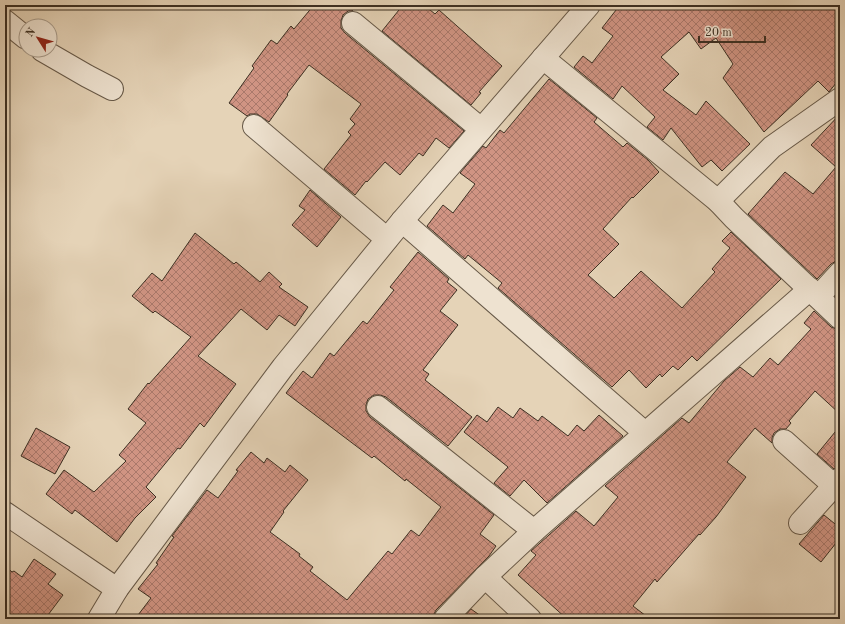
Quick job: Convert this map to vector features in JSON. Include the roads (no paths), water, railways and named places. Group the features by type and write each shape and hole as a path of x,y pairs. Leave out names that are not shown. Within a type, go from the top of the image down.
{"street":[{"path":"99,619 117,589 283,367 402,221 589,5"},
{"path":"5,21 18,32"},
{"path":"353,22 481,129"},
{"path":"56,58 112,89"},
{"path":"543,58 718,201 840,318"},
{"path":"718,201 772,147 839,102"},
{"path":"254,126 387,239"},
{"path":"402,221 645,433"},
{"path":"445,619 485,577 534,530 645,433 840,273"},
{"path":"378,407 534,530"},
{"path":"784,441 838,485 800,523"},
{"path":"5,513 117,589"},
{"path":"485,577 530,619"}]}
